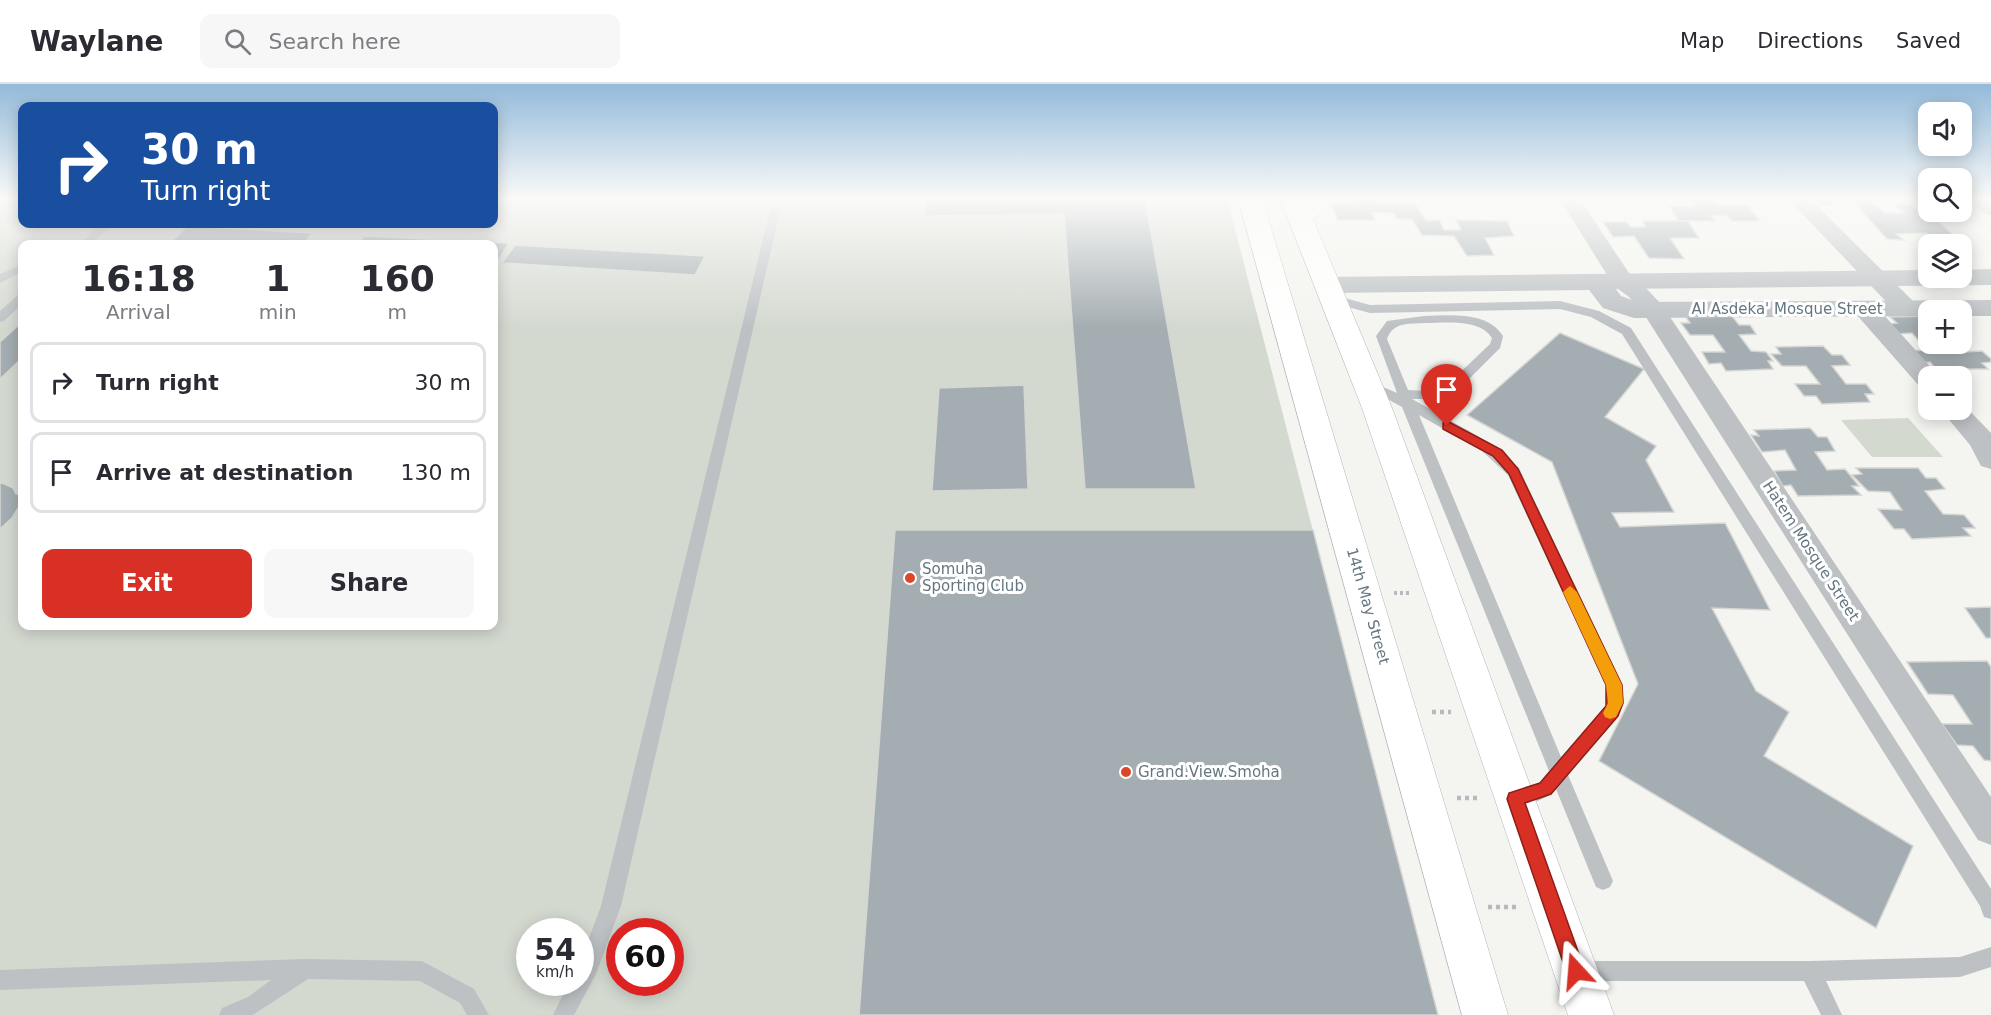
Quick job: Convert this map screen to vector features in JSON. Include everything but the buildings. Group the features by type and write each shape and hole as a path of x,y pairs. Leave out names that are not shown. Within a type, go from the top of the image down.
{"main road":[{"name":"14th May Street","path":"1263,241 1485,1015"},
{"path":"1316,241 1331,292 1369,385 1591,1015"}],"street":[{"name":"Hatem Mosque Street","path":"1590,241 1609,281 1637,292 1653,310 1991,828"},
{"path":"1840,241 1907,309"},
{"name":"Al Asdeka' Mosque Street","path":"1331,292 1609,281 1991,277"},
{"name":"Al Asdeka' Mosque Street","path":"1653,310 1991,308"},
{"path":"1865,309 1918,369"},
{"path":"1963,420 1982,440 1991,459"}],"lane":[{"path":"594,953 611,906 768,241"},
{"path":"0,279 18,270"},
{"path":"1331,292 1370,309 1560,305 1585,309 1608,318 1627,332 1987,900 1991,910"},
{"path":"3,313 18,301"},
{"path":"1406,400 1449,391 1496,345 1498,338 1495,331 1473,321 1411,320 1389,325 1383,331 1382,339 1406,400 1603,881"},
{"path":"1369,385 1406,400 1485,445 1507,462 1514,472 1614,685 1616,703 1612,711 1559,773 1545,789 1515,799"},
{"path":"1576,971 1960,967 1991,957"},
{"path":"229,1015 255,1004 305,969"},
{"path":"0,980 305,969 422,971 467,996 479,1015"},
{"path":"1810,970 1832,1015"},
{"path":"563,1015 573,996"}],"path":[{"path":"1364,592 1443,594"},
{"path":"1398,712 1484,712"},
{"path":"1423,798 1515,799"},
{"path":"1454,906 1554,908"}],"shaded area":[{"name":"Somuha Sporting Club","path":"0,241 18,241 18,630 498,630 498,241 1238,241 1438,1015 0,1015"},
{"path":"1908,418 1943,457 1872,457 1841,420"}],"slow traffic":[{"path":"1570,592 1614,685 1616,703 1610,713"}],"place":[{"name":"Somuha Sporting Club","path":"910,578"},
{"name":"Grand.View.Smoha","path":"1126,772"}],"route":[{"path":"1447,426 1497,453 1514,472 1614,685 1616,703 1612,711 1545,789 1515,799 1576,971"}]}
